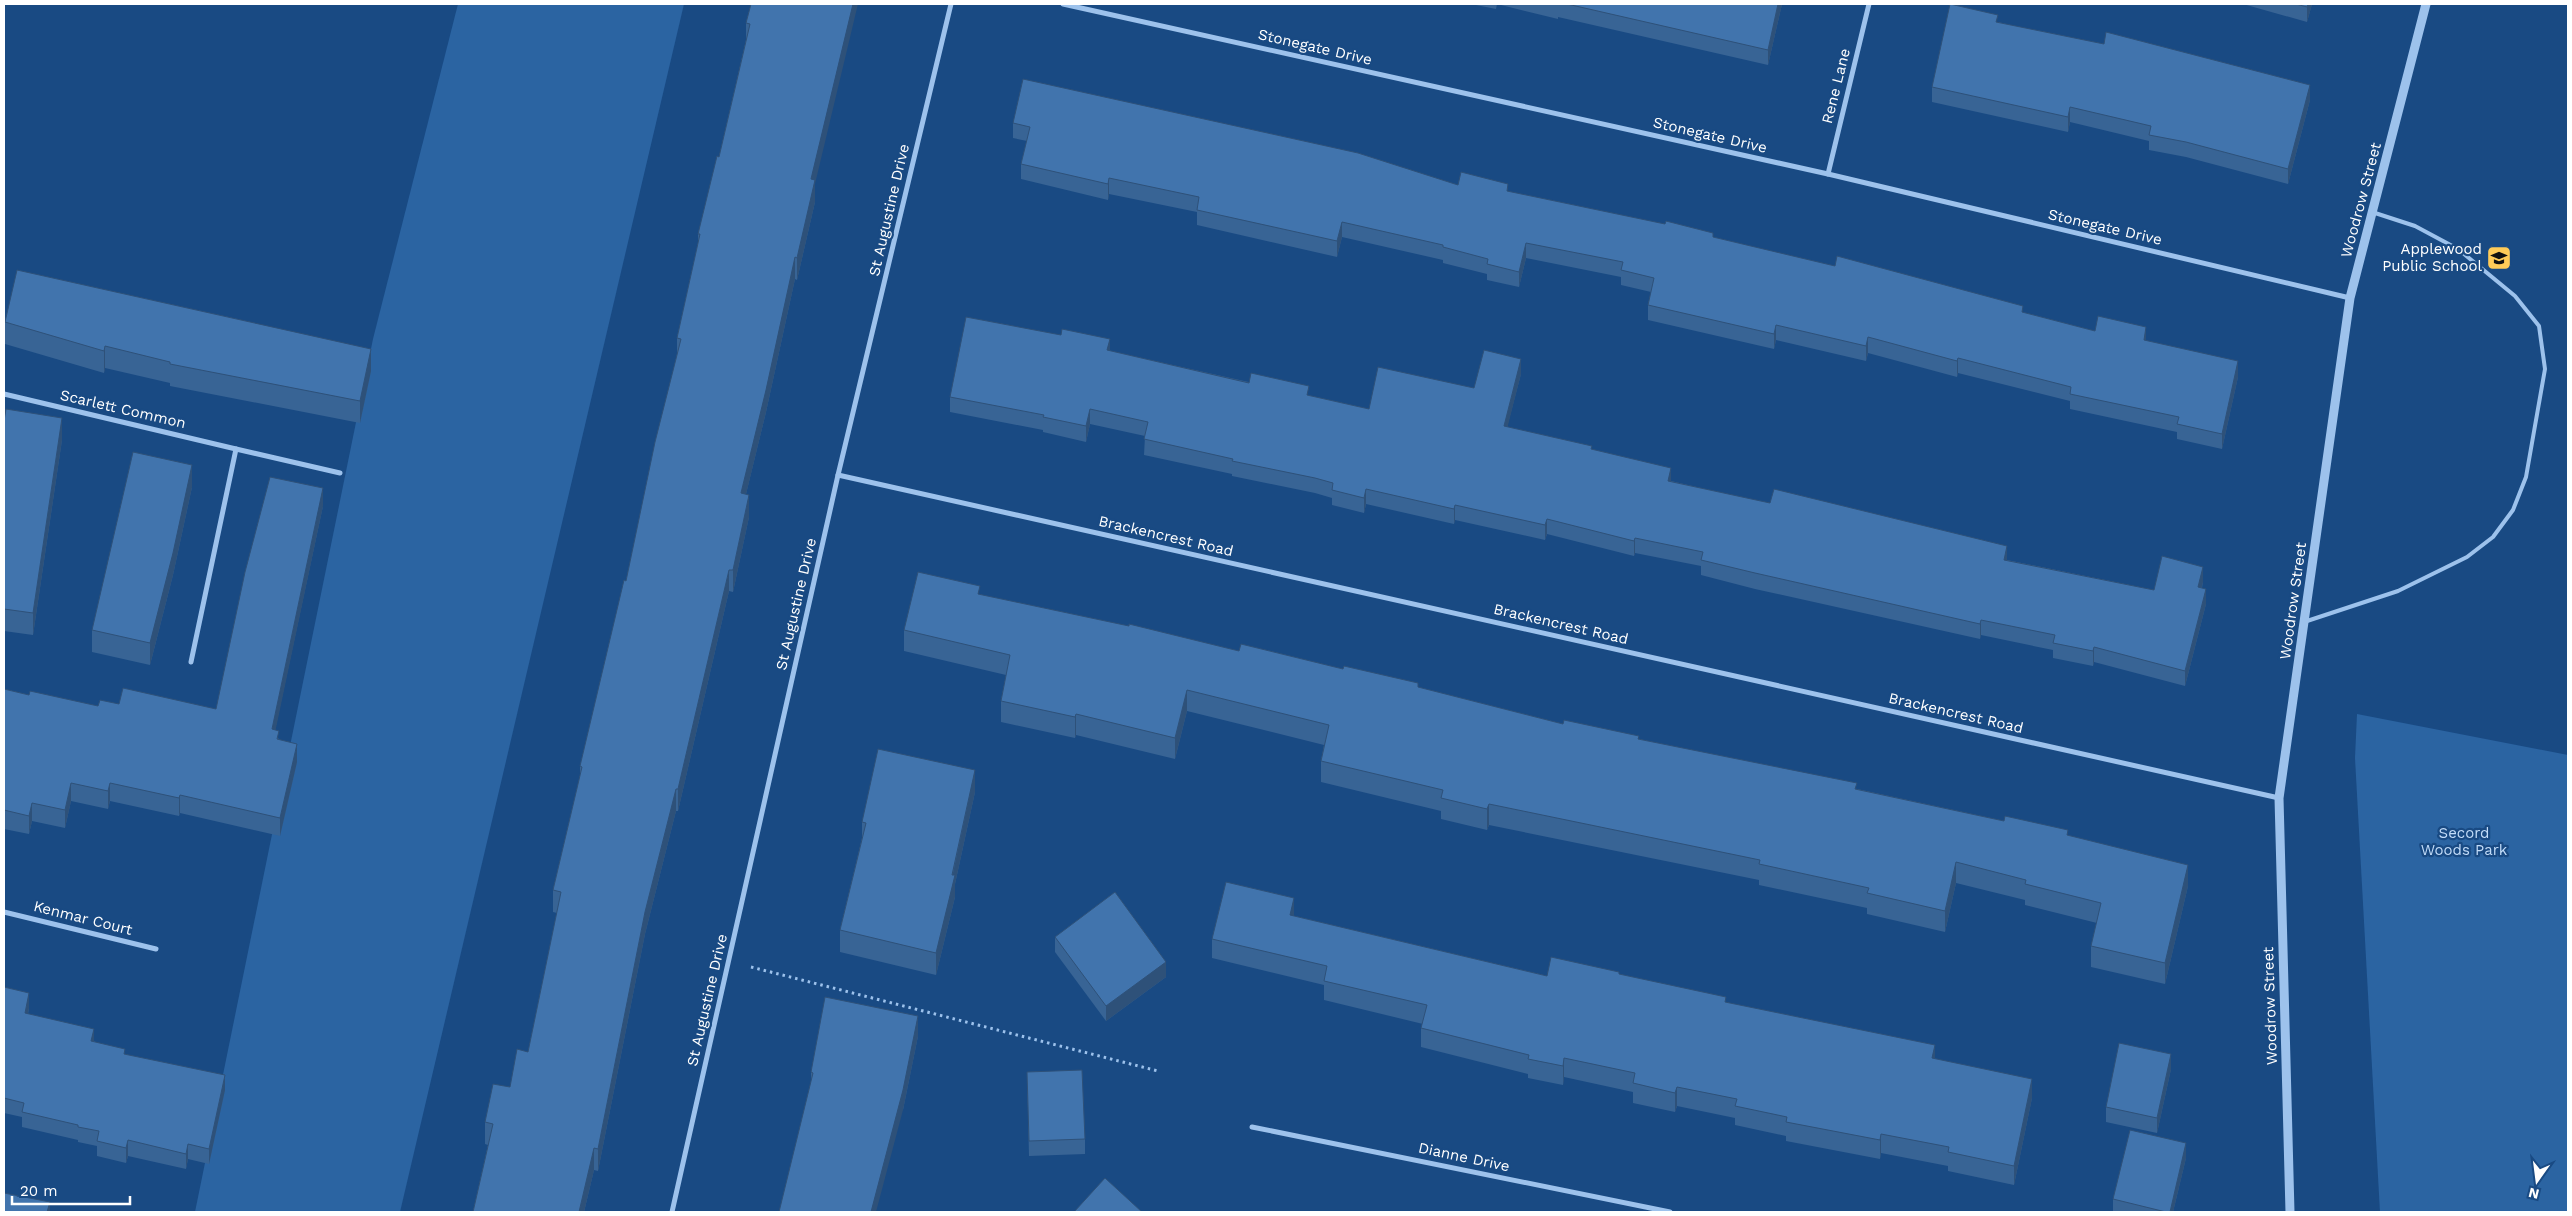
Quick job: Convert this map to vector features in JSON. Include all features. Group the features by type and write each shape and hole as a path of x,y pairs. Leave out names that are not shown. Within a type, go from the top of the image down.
{"street":[{"name":"St Augustine Drive","path":"672,1212 838,475 951,4"},
{"name":"Stonegate Drive","path":"1063,4 1828,174 2350,298"},
{"name":"Rene Lane","path":"1828,174 1869,4"},
{"name":"Woodrow Street","path":"2290,1212 2279,798 2350,298 2426,4"},
{"name":"Scarlett Common","path":"4,394 340,473"},
{"path":"191,662 236,449"},
{"name":"Brackencrest Road","path":"838,475 2279,798"},
{"name":"Kenmar Court","path":"4,912 156,949"},
{"name":"Dianne Drive","path":"1252,1127 1670,1212"}],"lane":[{"path":"2304,622 2398,591 2467,557 2493,537 2513,510 2526,477 2545,369 2539,326 2515,296 2458,249 2415,226 2372,212"}],"path":[{"path":"728,961 1158,1071"}],"green space":[{"path":"458,4 684,4 400,1212 195,1212 373,339"},
{"name":"Secord Woods Park","path":"2357,714 2568,755 2568,1212 2380,1212 2355,758"}],"building":[{"path":"751,4 853,4 811,179 815,180 797,258 795,257 741,493 749,495 733,570 729,570 678,789 676,789 645,912 598,1149 594,1148 579,1212 473,1212 493,1124 485,1122 493,1084 510,1087 517,1049 528,1052 561,892 553,890 624,580 626,581 655,442 681,339 677,338 700,234 698,234 717,156 719,157 750,24 746,23"},
{"path":"1567,4 1778,4 1768,50"},
{"path":"1950,4 1998,15 1996,22 2104,44 2106,32 2310,85 2288,169 2186,142 2149,135 2151,126 2070,107 2068,117 1932,87"},
{"path":"2296,4 2308,4 2307,7"},
{"path":"1023,79 1358,153 1458,185 1461,172 1508,184 1507,191 1665,224 1666,221 1713,233 1713,237 1835,266 1837,256 2023,306 2022,312 2095,331 2098,316 2146,327 2144,340 2238,361 2222,434 2177,424 2179,417 2070,394 2071,387 1958,358 1957,361 1868,337 1866,346 1776,325 1774,334 1648,305 1654,278 1621,270 1623,262 1526,243 1519,272 1487,264 1488,259 1443,247 1443,245 1342,222 1337,241 1197,210 1199,197 1109,178 1108,184 1021,164 1030,127 1013,123"},
{"path":"17,270 371,349 360,401 170,364 170,362 105,346 104,351 5,322"},
{"path":"966,317 1061,335 1062,329 1110,339 1107,350 1249,383 1251,373 1309,386 1307,395 1369,409 1378,367 1474,388 1484,350 1521,359 1504,426 1592,446 1591,449 1671,468 1668,481 1770,503 1774,489 2007,546 2004,560 2154,590 2162,556 2203,567 2198,587 2206,589 2185,671 2094,647 2093,651 2053,643 2055,635 1981,620 1980,624 1755,573 1701,560 1703,552 1635,538 1634,541 1547,519 1545,525 1455,505 1454,509 1366,489 1364,498 1332,490 1333,483 1315,478 1232,461 1233,459 1144,439 1148,422 1090,409 1086,426 1043,417 1044,415 950,397"},
{"path":"6,409 62,418 33,613 4,609 4,421"},
{"path":"133,452 192,465 173,553 150,643 92,630"},
{"path":"270,477 323,488 272,729 279,731 277,739 297,744 280,818 180,795 179,798 110,783 108,791 71,783 65,810 32,803 29,816 4,810 4,689 29,695 30,691 98,706 100,700 119,704 123,688 216,709 245,572"},
{"path":"918,572 980,586 978,594 1129,626 1129,624 1239,651 1241,644 1343,669 1344,666 1418,683 1418,687 1563,724 1564,720 1639,736 1638,739 1857,783 1855,789 2004,821 2005,816 2068,830 2067,835 2188,865 2165,963 2091,946 2101,903 2025,884 2026,880 1956,862 1945,911 1867,893 1869,888 1759,864 1760,860 1489,804 1487,809 1441,798 1443,790 1321,761 1329,725 1187,690 1175,738 1076,714 1075,717 1001,701 1010,655 904,630"},
{"path":"878,749 975,770 952,875 955,875 936,953 840,930 866,823 862,822"},
{"path":"1226,882 1294,898 1290,915 1547,976 1551,957 1619,972 1619,974 1726,997 1725,1002 1935,1045 1932,1058 2032,1079 2014,1166 1948,1152 1949,1147 1881,1134 1880,1140 1786,1122 1787,1117 1735,1106 1737,1099 1677,1087 1675,1093 1633,1083 1635,1073 1564,1058 1563,1066 1528,1059 1529,1055 1421,1028 1427,1005 1324,981 1327,966 1212,939"},
{"path":"1115,892 1166,962 1106,1006 1055,937"},
{"path":"4,987 29,993 25,1013 94,1029 91,1041 125,1049 124,1054 225,1075 209,1149 188,1144 186,1154 128,1140 126,1148 97,1141 99,1131 22,1112 24,1103 4,1098"},
{"path":"825,997 918,1016 903,1090 871,1212 779,1212 813,1073 811,1072"},
{"path":"2119,1043 2171,1054 2157,1118 2106,1107"},
{"path":"1082,1070 1085,1139 1029,1141 1027,1072"},
{"path":"2130,1130 2186,1143 2170,1212 2113,1199"},
{"path":"1105,1178 1142,1212 1074,1212"},
{"path":"4,1193 50,1202 47,1212 4,1212"}],"place":[{"name":"Applewood Public School","path":"2499,258"}]}
